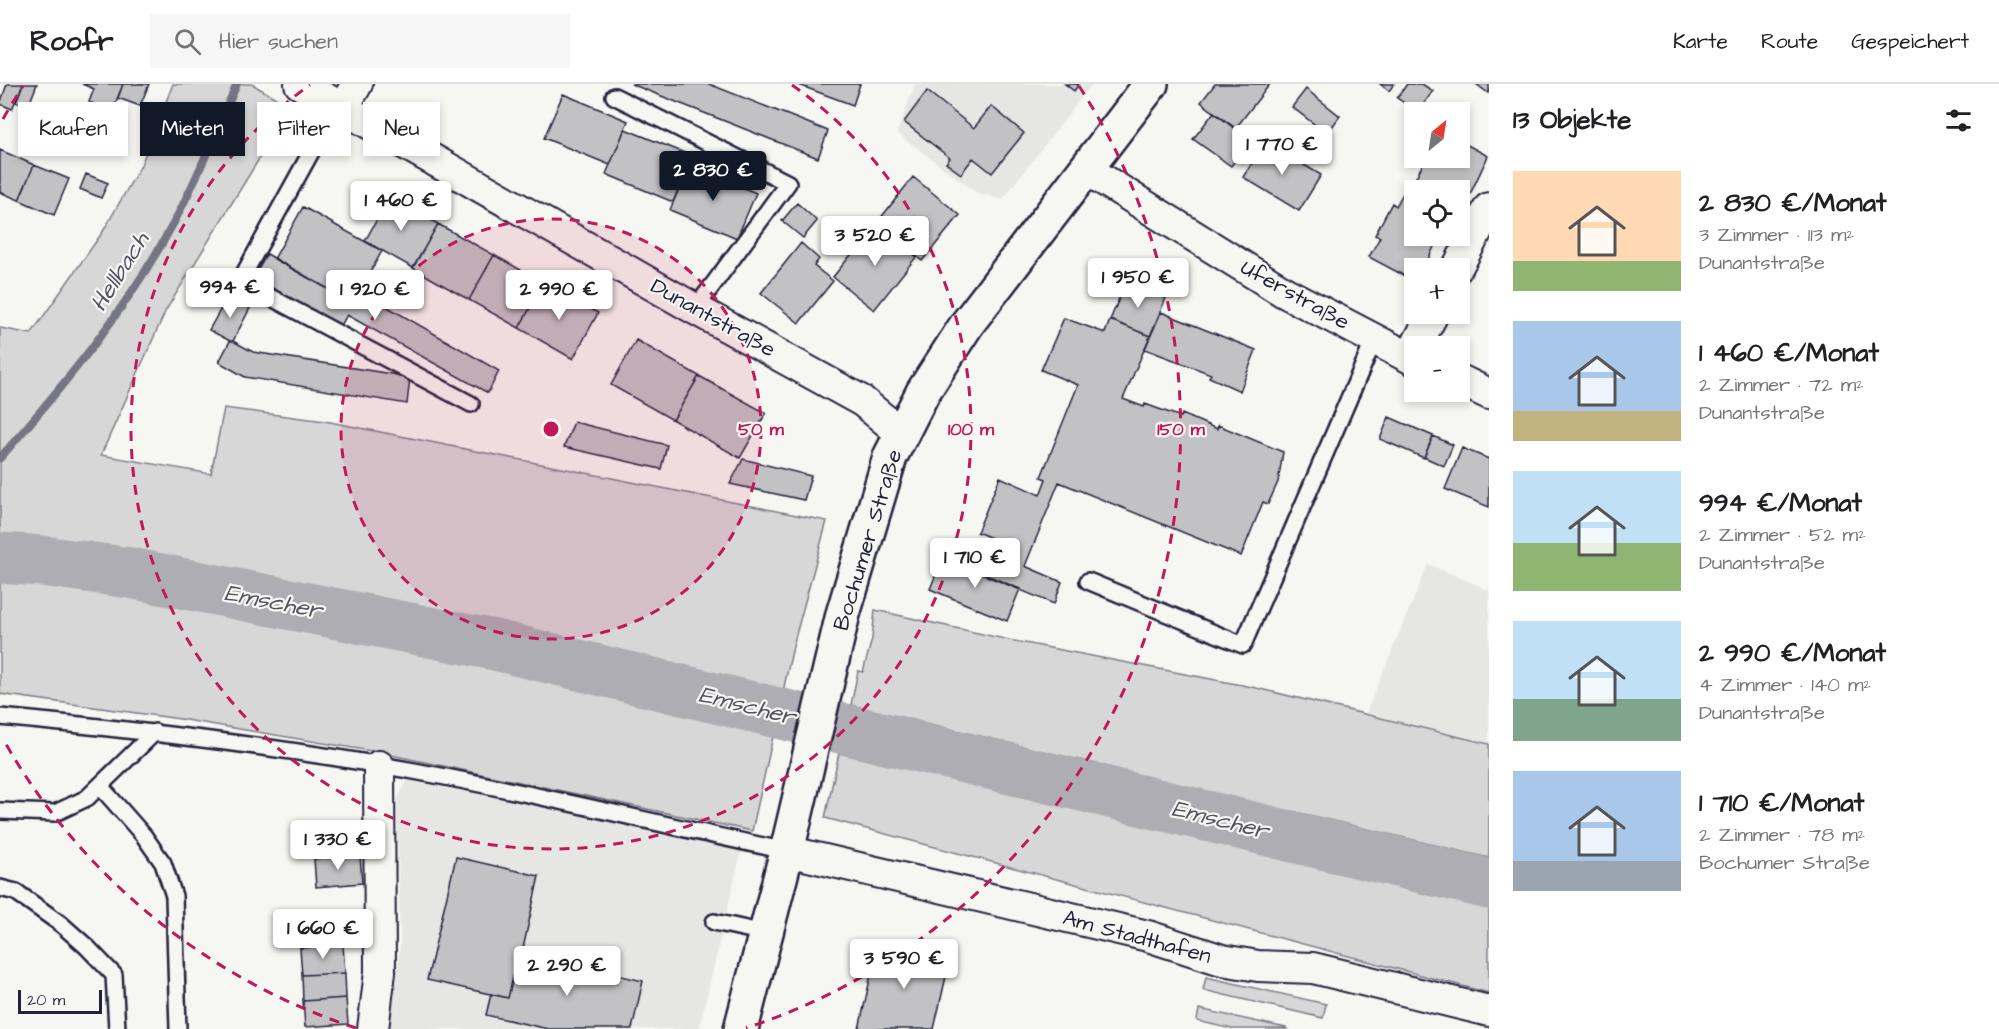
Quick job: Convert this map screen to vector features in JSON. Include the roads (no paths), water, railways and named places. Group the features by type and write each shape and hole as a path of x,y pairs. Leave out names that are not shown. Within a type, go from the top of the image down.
{"main road":[{"name":"Bochumer Straße","path":"741,1029 787,851 846,603 890,457 923,392 944,357 1008,269 1151,84"}],"street":[{"name":"Dunantstraße","path":"302,85 346,99 695,309 862,401 902,434"},
{"name":"Uferstraße","path":"1086,168 1284,292 1374,340 1404,350"},
{"path":"1462,258 1489,208"},
{"path":"1470,385 1489,394"},
{"path":"373,1029 380,972 379,766"},
{"name":"Am Stadthafen","path":"787,851 1148,936 1222,960 1258,966 1313,968 1489,1011"}],"lane":[{"path":"614,96 788,183 695,309"},
{"path":"346,99 240,281 471,404"},
{"path":"1088,581 1243,645 1374,340"},
{"path":"0,717 154,732 379,766 550,798 787,851"},
{"path":"0,811 55,813 87,798 154,732"},
{"path":"100,786 144,836 163,863 174,896 178,1029"},
{"path":"0,888 16,892 61,924 114,975 117,1029"},
{"path":"714,922 765,933"}],"waterway":[{"name":"Hellbach","path":"0,458 71,375 135,287 182,207 237,84"},
{"name":"Emscher","path":"0,558 42,561 130,573 495,645 1489,884"}]}
